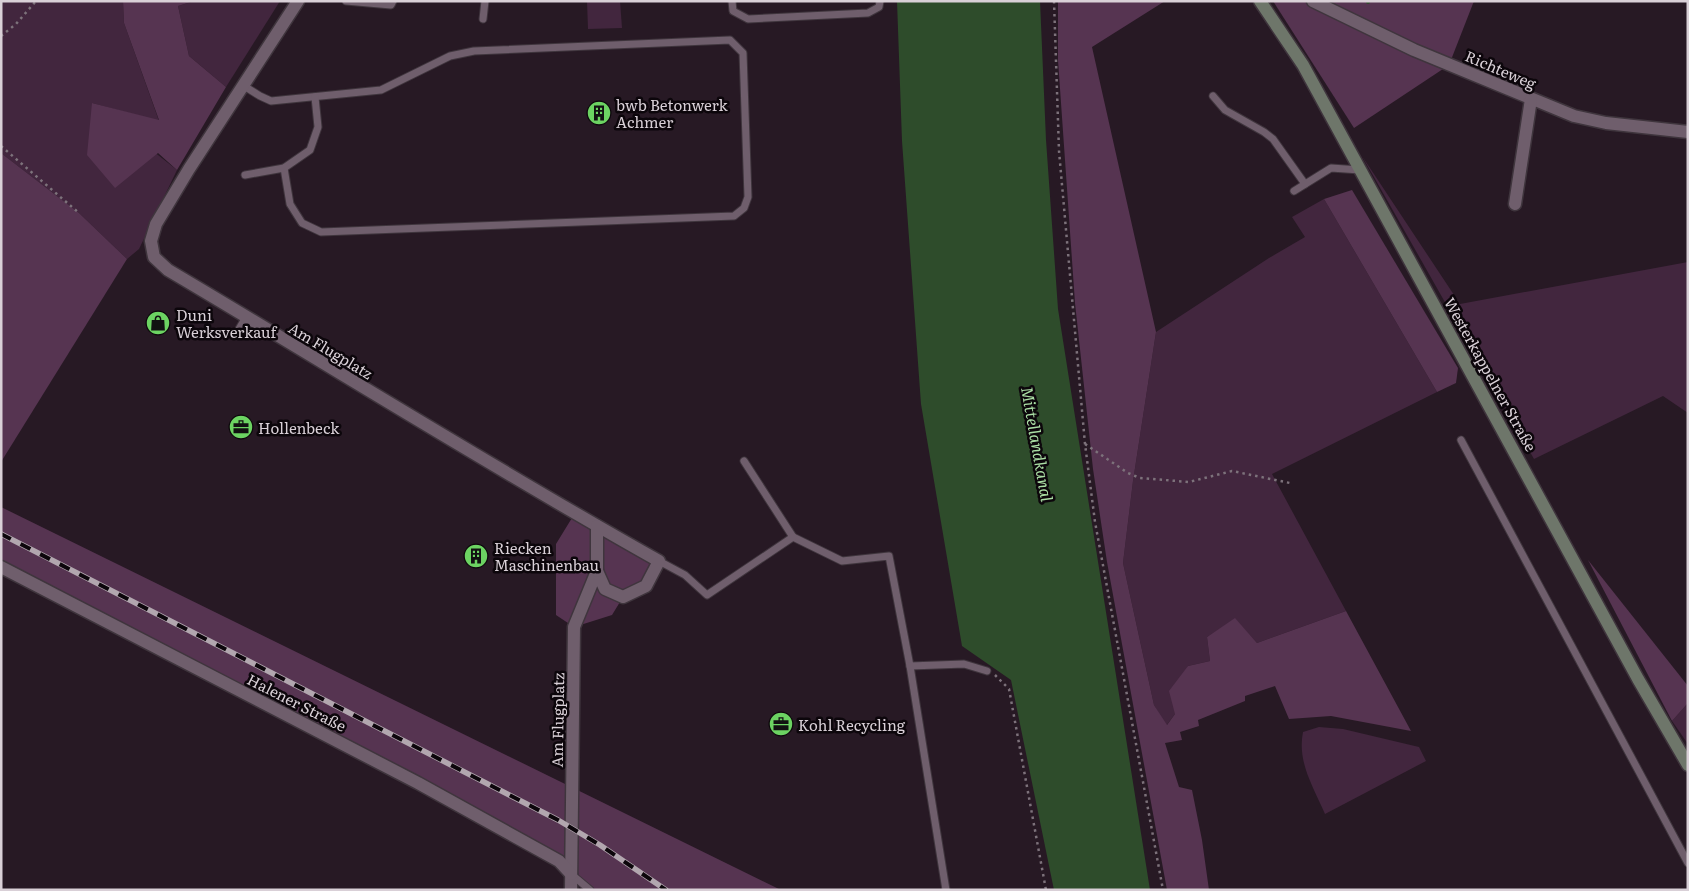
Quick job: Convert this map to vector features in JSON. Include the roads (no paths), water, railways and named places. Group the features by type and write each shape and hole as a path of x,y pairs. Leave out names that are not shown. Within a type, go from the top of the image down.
{"main road":[{"name":"Westerkappelner Straße","path":"1260,1 1303,64 1638,679 1688,765"}],"street":[{"name":"Am Flugplatz","path":"298,1 189,168 156,224 151,241 154,257 168,270 246,317 659,561"},
{"name":"Richteweg","path":"1313,1 1414,50 1574,116 1606,123 1688,132"},
{"path":"1515,204 1531,99"},
{"name":"Am Flugplatz","path":"571,890 574,627 597,571 597,526"},
{"path":"597,571 605,589 623,596 646,586 659,561"},
{"name":"Halener Straße","path":"1,567 418,783 559,861 572,874"}],"lane":[{"path":"346,1 391,5 393,1"},
{"path":"482,19 485,1"},
{"path":"732,1 733,11 748,19 868,13 880,7 880,1"},
{"path":"244,86 271,101 381,90 450,56 474,52 730,40 743,53 748,197 744,208 734,216 321,232 302,222 290,204 284,168"},
{"path":"246,175 284,168 310,150 318,127 315,96"},
{"path":"1213,96 1225,110 1274,139 1305,184"},
{"path":"1294,191 1330,168 1361,170"},
{"path":"239,330 246,317"},
{"path":"1461,440 1688,863"},
{"path":"744,461 793,537 842,561 889,556 910,666 946,890"},
{"path":"659,561 685,575 707,595 793,537"},
{"path":"910,666 964,664 987,671"},
{"path":"572,874 590,890"}],"water":[{"name":"Mittellandkanal","path":"897,1 1040,1 1046,140 1058,309 1150,890 1054,890 1011,680 962,646 921,404 902,141"}],"railway":[{"path":"1,534 558,820 600,845 666,890"}],"place":[{"name":"bwb Betonwerk Achmer","path":"599,113"},
{"name":"Duni Werksverkauf","path":"158,323"},
{"name":"Hollenbeck","path":"241,427"},
{"name":"Riecken Maschinenbau","path":"476,556"},
{"name":"Kohl Recycling","path":"781,724"}]}
